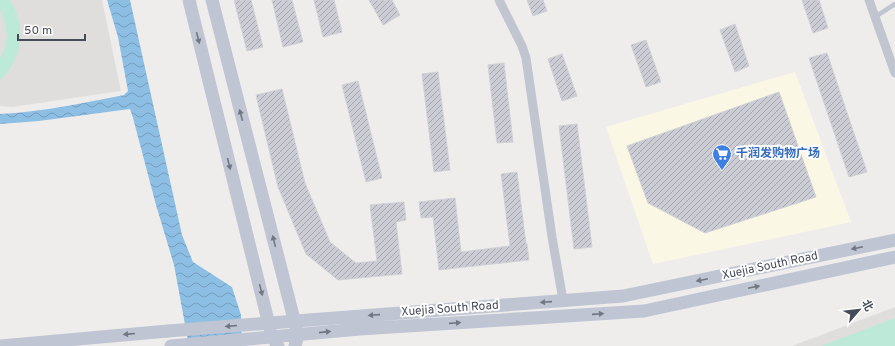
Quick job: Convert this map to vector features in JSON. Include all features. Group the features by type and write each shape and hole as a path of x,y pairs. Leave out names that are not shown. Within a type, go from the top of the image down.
{"main road":[{"path":"189,0 275,342"},
{"path":"212,0 294,321 296,340"},
{"name":"Xuejia South Road","path":"0,346 270,322 623,296 895,240"},
{"name":"Xuejia South Road","path":"171,346 275,342 296,340 360,328 644,311 895,257"}],"street":[{"path":"499,0 522,46 526,58 563,300"},
{"path":"869,0 895,73"}],"lane":[{"path":"875,17 895,4"}],"shaded area":[{"path":"0,0 102,0 121,91 12,107 0,106"},
{"path":"795,72 851,222 653,264 606,127"},
{"path":"895,307 895,346 792,346"}],"green space":[{"path":"0,0 10,0 15,10 19,20 20,42 14,63 0,80 0,58 5,48 7,36 5,23 0,9"},
{"path":"895,318 895,346 821,346"}],"water":[{"path":"107,0 130,0 182,235 193,262 232,287 241,315 242,346 189,346 174,265 130,109 39,121 0,124 0,114 78,104 124,95 128,91 118,37"}],"building":[{"path":"234,0 251,0 263,47 247,51"},
{"path":"272,0 292,0 303,42 283,47"},
{"path":"314,0 334,0 342,32 323,37"},
{"path":"369,0 392,0 400,15 383,25"},
{"path":"527,0 543,0 547,11 533,16"},
{"path":"802,0 819,0 828,28 813,33"},
{"path":"735,24 749,66 735,72 720,30"},
{"path":"646,40 661,82 646,87 631,45"},
{"path":"827,53 867,172 849,177 809,58"},
{"path":"562,54 577,96 562,101 548,59"},
{"path":"504,63 513,142 497,143 488,65"},
{"path":"438,72 450,170 434,172 422,74"},
{"path":"358,81 382,178 366,182 342,85"},
{"path":"282,89 305,183 330,242 356,263 377,261 370,205 404,202 406,220 396,222 402,274 338,280 306,254 278,187 256,95"},
{"name":"千润发购物广场","path":"779,92 816,197 705,233 648,203 627,146"},
{"path":"577,124 592,247 574,249 559,126"},
{"path":"517,172 529,260 439,270 433,217 421,218 419,202 455,198 461,252 510,246 501,174"}],"place":[{"name":"千润发购物广场","path":"722,171"}]}
